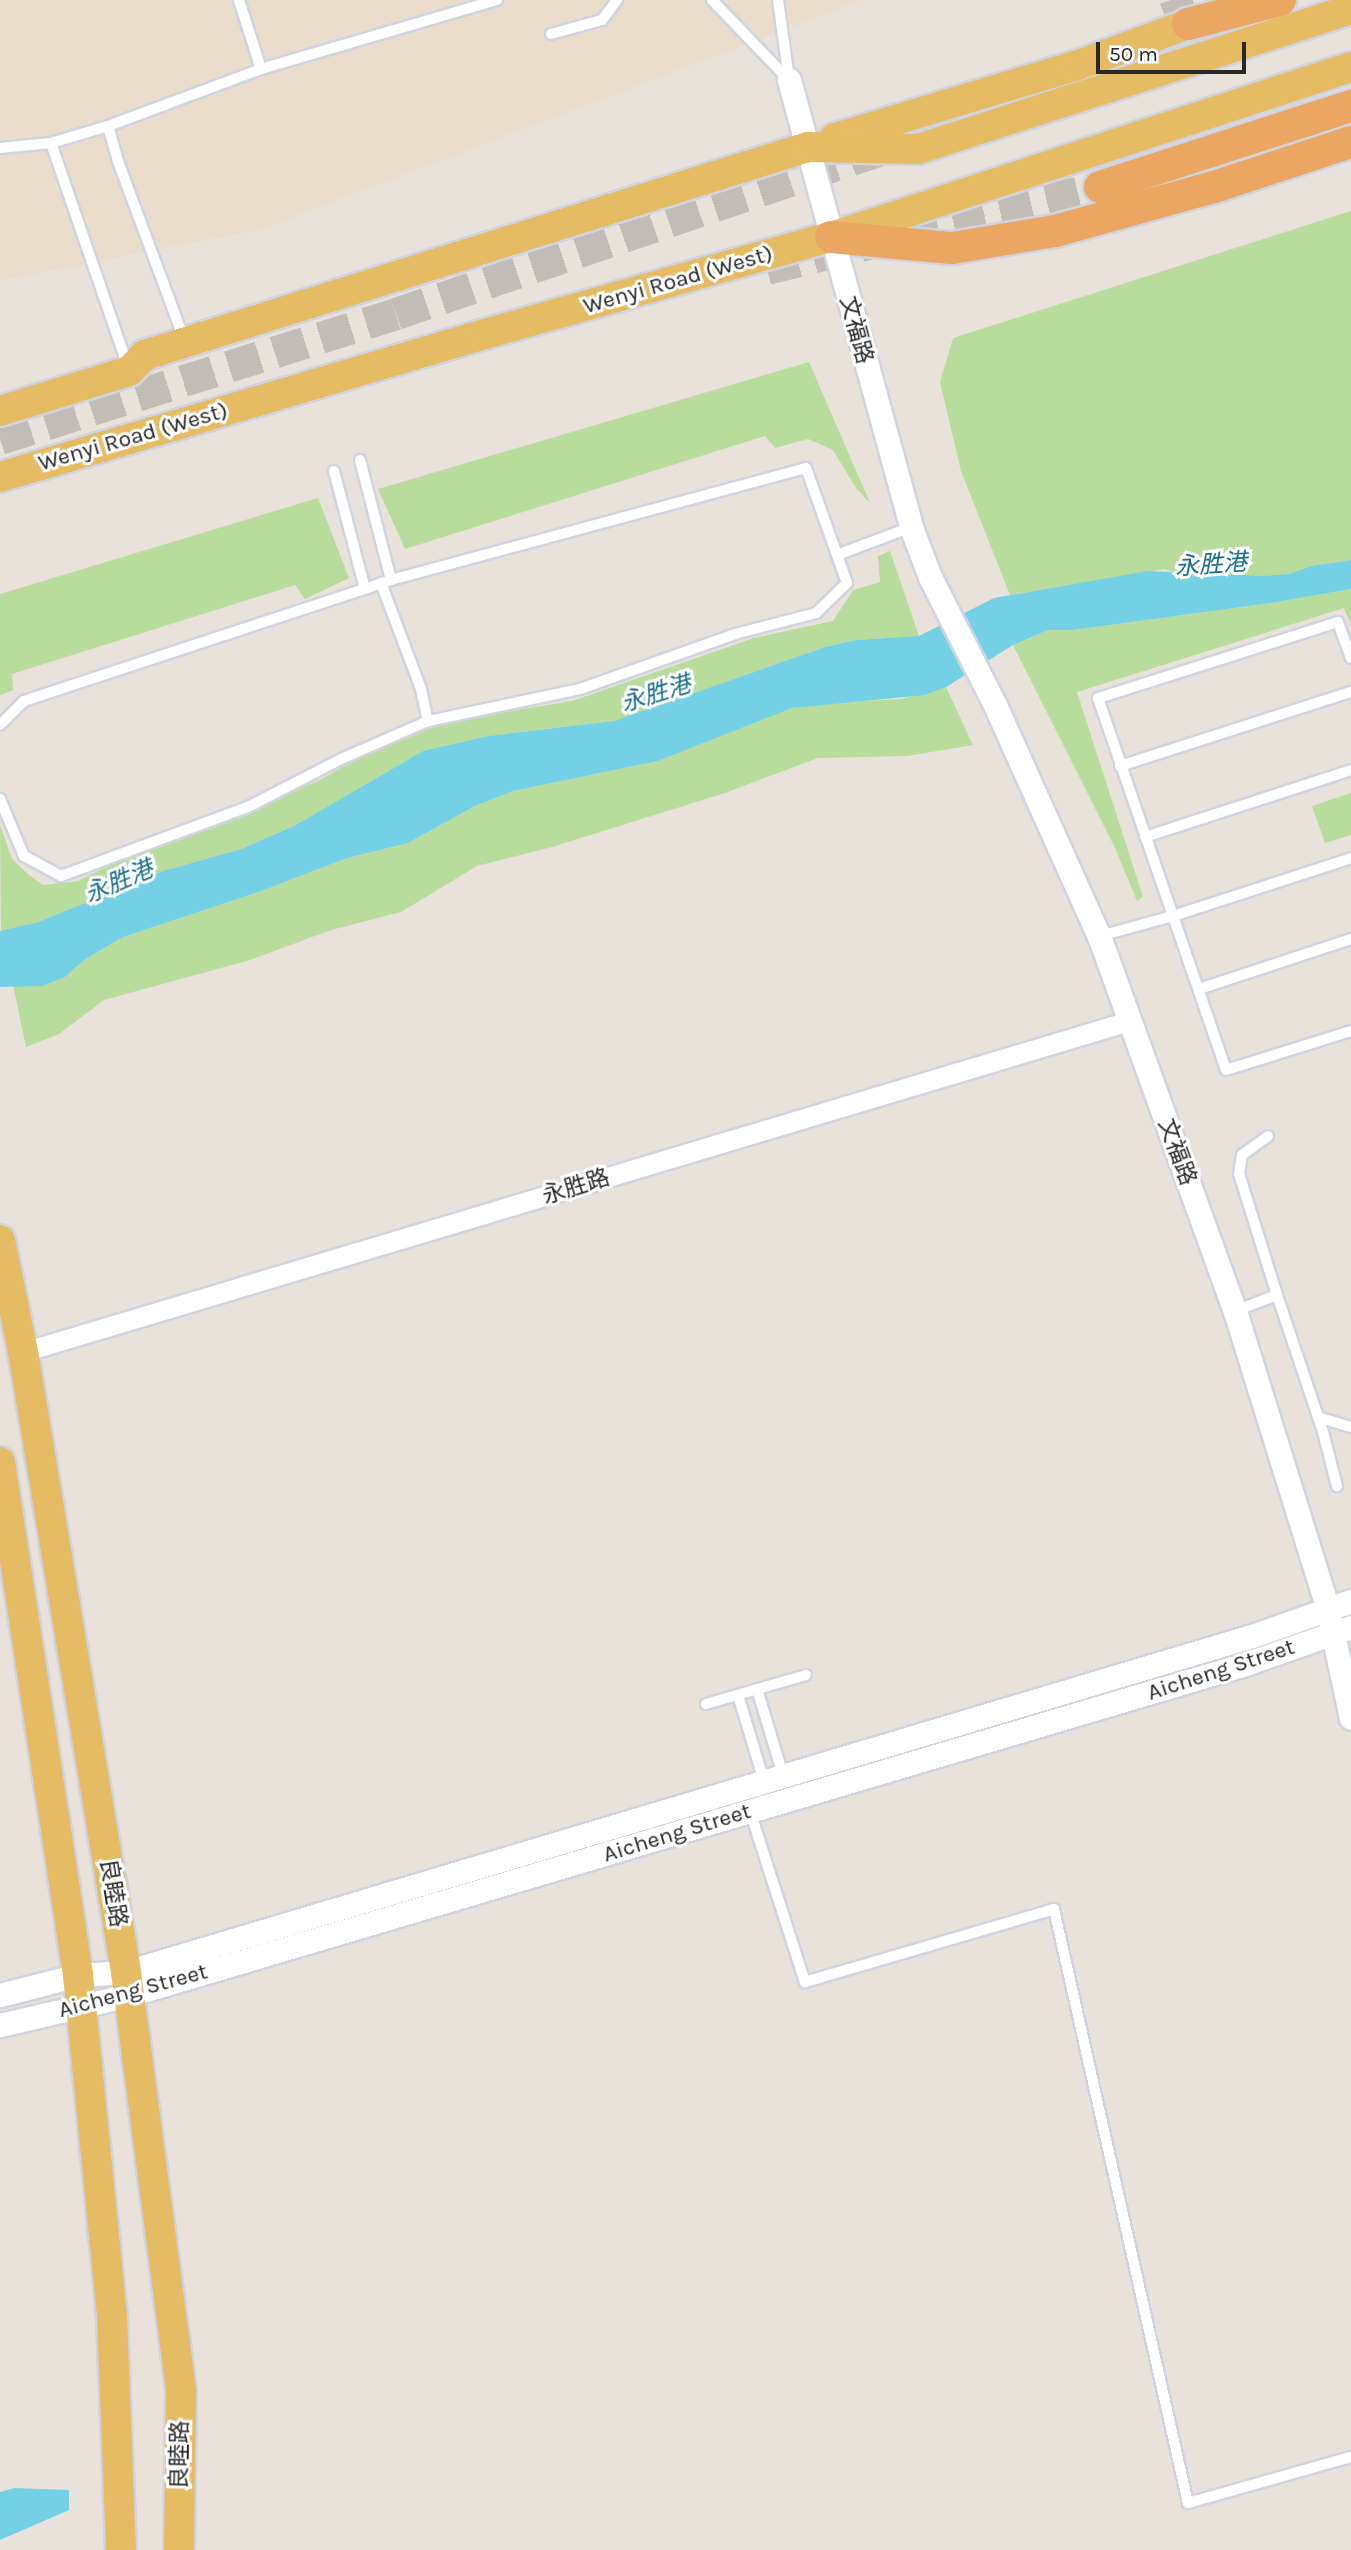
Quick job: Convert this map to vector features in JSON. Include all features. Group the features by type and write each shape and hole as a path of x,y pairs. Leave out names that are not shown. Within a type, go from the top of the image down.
{"highway":[{"path":"1188,24 1280,0"},
{"path":"1100,187 1351,106"},
{"path":"831,237 952,248 1055,232 1214,187 1351,142"}],"main road":[{"path":"808,146 918,149 1351,9"},
{"path":"0,411 129,370 145,355 808,146 1078,65 1188,24"},
{"name":"Wenyi Road (West)","path":"0,477 485,334 831,237 1351,67"},
{"name":"良睦路","path":"0,1240 23,1352 128,1984 181,2391 179,2550"},
{"name":"良睦路","path":"0,1462 78,1975 112,2317 121,2550"}],"street":[{"name":"文福路","path":"789,80 911,527 930,578 995,705 1099,936 1235,1311 1328,1610 1342,1630 1351,1718"},
{"name":"永胜路","path":"23,1352 1129,1021"},
{"name":"Aicheng Street","path":"0,2025 81,2006 128,1984 774,1779 1252,1636 1351,1601"},
{"name":"Aicheng Street","path":"0,1995 78,1975 128,1984 750,1811 1242,1665 1342,1630"}],"lane":[{"path":"239,0 261,69"},
{"path":"0,148 51,143 108,126 261,69 497,0"},
{"path":"551,34 602,20 617,0"},
{"path":"712,0 789,80"},
{"path":"778,0 789,80"},
{"path":"108,126 118,164 185,343"},
{"path":"51,143 129,370"},
{"path":"360,460 386,581 421,689 428,721"},
{"path":"0,725 24,701 386,581 806,468 847,583 816,613 735,634 580,689 428,721 341,759 248,807 61,876 24,856 5,827 0,799"},
{"path":"334,471 365,589"},
{"path":"837,555 911,527"},
{"path":"1351,658 1338,622 1098,698 1226,1070 1351,1031"},
{"path":"1120,766 1351,692"},
{"path":"1145,837 1351,770"},
{"path":"1099,936 1173,916 1351,858"},
{"path":"1199,989 1351,939"},
{"path":"1268,1136 1242,1155 1239,1174 1318,1417 1337,1486"},
{"path":"1235,1311 1277,1295"},
{"path":"1318,1417 1351,1427"},
{"path":"706,1704 806,1675"},
{"path":"757,1689 774,1779"},
{"path":"738,1695 774,1779"},
{"path":"750,1811 804,1982 1054,1909 1188,2503 1351,2456"}],"shaded area":[{"path":"0,0 862,0 258,230 0,280"}],"green space":[{"path":"1351,211 1351,560 1311,566 1289,574 1260,576 1235,577 1203,572 1179,574 1164,569 1010,595 961,471 940,382 953,338"},
{"path":"809,362 870,503 856,488 833,450 808,439 775,448 765,436 405,549 378,489"},
{"path":"318,498 349,578 305,599 295,585 12,674 13,690 0,695 0,594"},
{"path":"890,551 919,636 856,640 825,647 614,721 488,736 423,751 294,826 241,849 163,871 38,922 1,931 0,825 12,859 29,875 43,885 78,881 116,862 318,781 366,754 443,722 572,701 754,638 833,621 853,590 880,582 878,556"},
{"path":"1351,589 1351,625 1344,608 1077,692 1143,897 1137,901 1115,848 1013,645 1048,630 1073,630 1271,603"},
{"path":"946,687 973,745 907,756 818,758 725,793 552,847 477,866 401,912 331,930 250,960 104,1000 59,1034 26,1047 13,985 43,986 65,977 84,960 123,937 264,890 347,858 408,843 475,806 513,791 658,761 791,708 822,703 901,699"},
{"path":"1351,793 1351,835 1325,843 1312,806"}],"water":[{"path":"1351,560 1351,589 1271,603 1073,630 1048,630 1013,645 946,687 925,695 792,708 658,761 513,791 475,806 408,843 347,858 264,890 123,937 84,960 65,977 43,986 0,987 0,931 38,922 163,871 241,849 294,826 423,751 488,736 614,721 825,647 856,640 919,636 994,598 1148,571 1260,576 1289,574 1311,566"},
{"path":"14,2488 69,2490 69,2510 0,2540 0,2492"}],"tunnel":[{"path":"1166,19 1214,0"},
{"path":"0,439 396,314 884,149"},
{"path":"767,269 1100,187"}],"water label":[{"name":"永胜港","path":"1211,565"},
{"name":"永胜港","path":"656,694"},
{"name":"永胜港","path":"119,882"}]}
